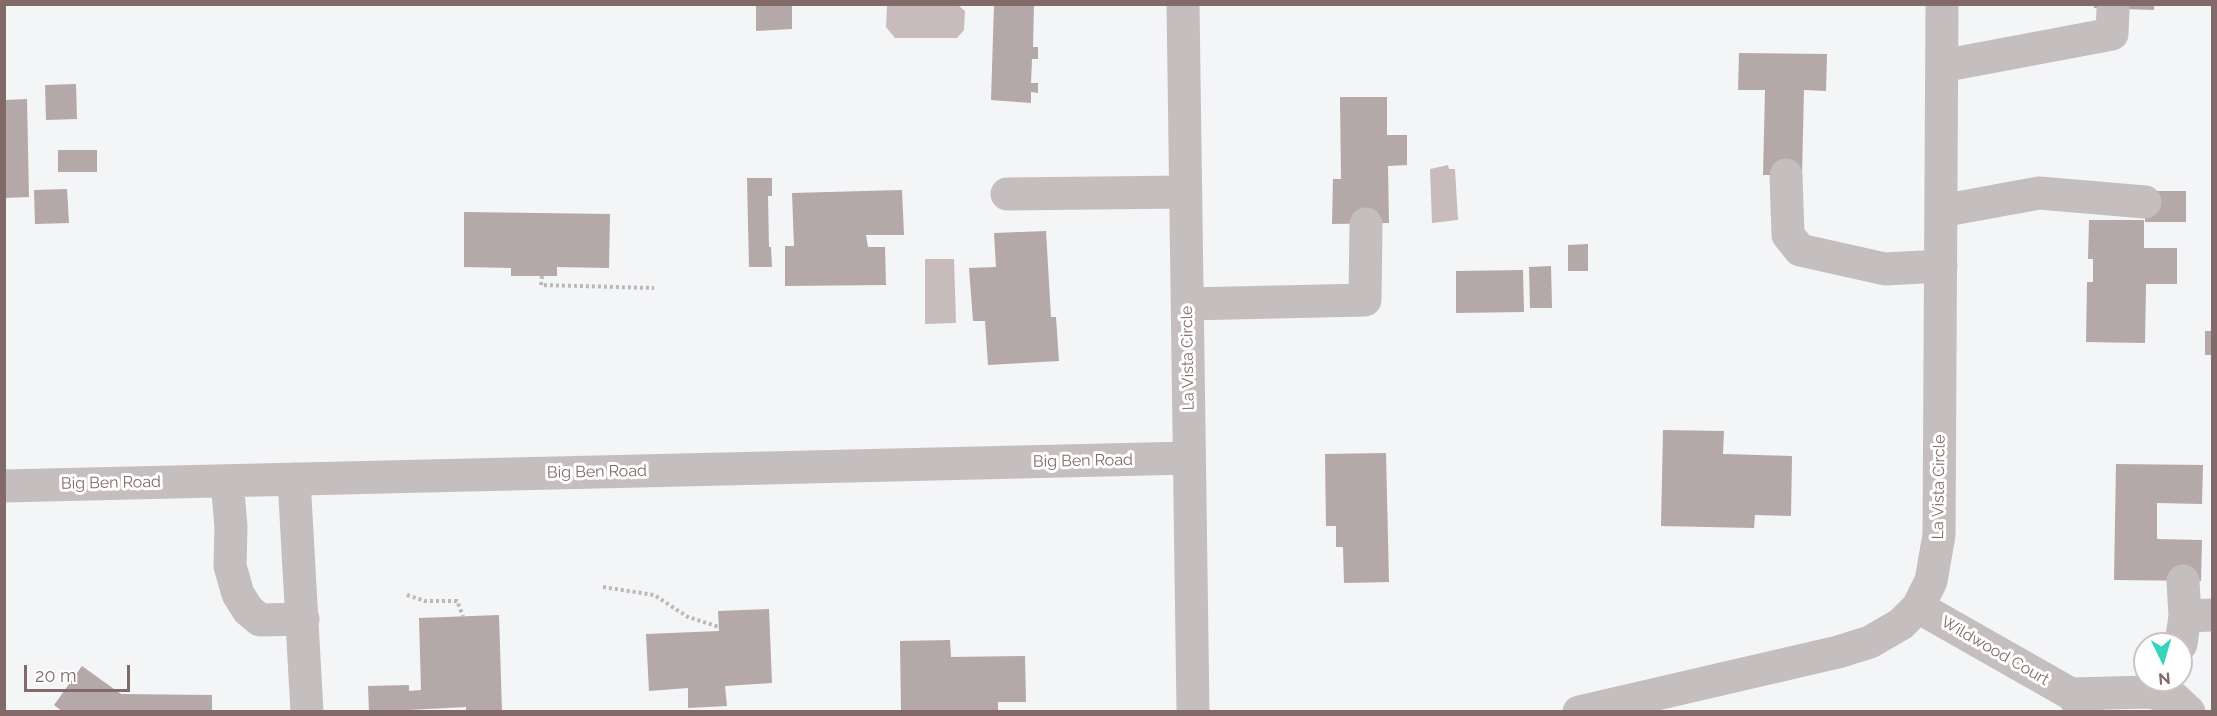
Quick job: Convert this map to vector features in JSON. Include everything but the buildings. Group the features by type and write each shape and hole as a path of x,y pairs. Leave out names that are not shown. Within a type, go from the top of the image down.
{"street":[{"name":"La Vista Circle","path":"1183,4 1193,711"},
{"name":"La Vista Circle","path":"1579,711 1627,706 1838,652 1870,642 1901,624 1918,607 1931,581 1940,535 1942,4"},
{"path":"1942,66 2112,34 2113,9"},
{"path":"1786,175 1788,236 1800,250 1885,269 1941,266"},
{"path":"1007,194 1185,192"},
{"path":"1941,211 2039,193 2145,202"},
{"path":"1187,304 1365,300 1366,224"},
{"name":"Big Ben Road","path":"4,486 1189,458"},
{"path":"294,479 307,711"},
{"path":"226,481 231,527 230,566 238,594 248,610 260,620 303,619"},
{"path":"2183,581 2193,625"},
{"name":"Wildwood Court","path":"1918,607 2079,703 2149,692 2180,696"}],"path":[{"path":"542,276 541,285 654,288"},
{"path":"603,587 654,595 688,617 719,627"},
{"path":"406,596 425,601 457,601 463,616"}],"shaded area":[{"path":"887,5 958,5 965,11 964,30 957,38 895,38 886,27"},
{"path":"1448,165 1449,169 1455,169 1458,220 1432,223 1430,169"},
{"path":"925,259 954,259 956,323 925,324"}]}
